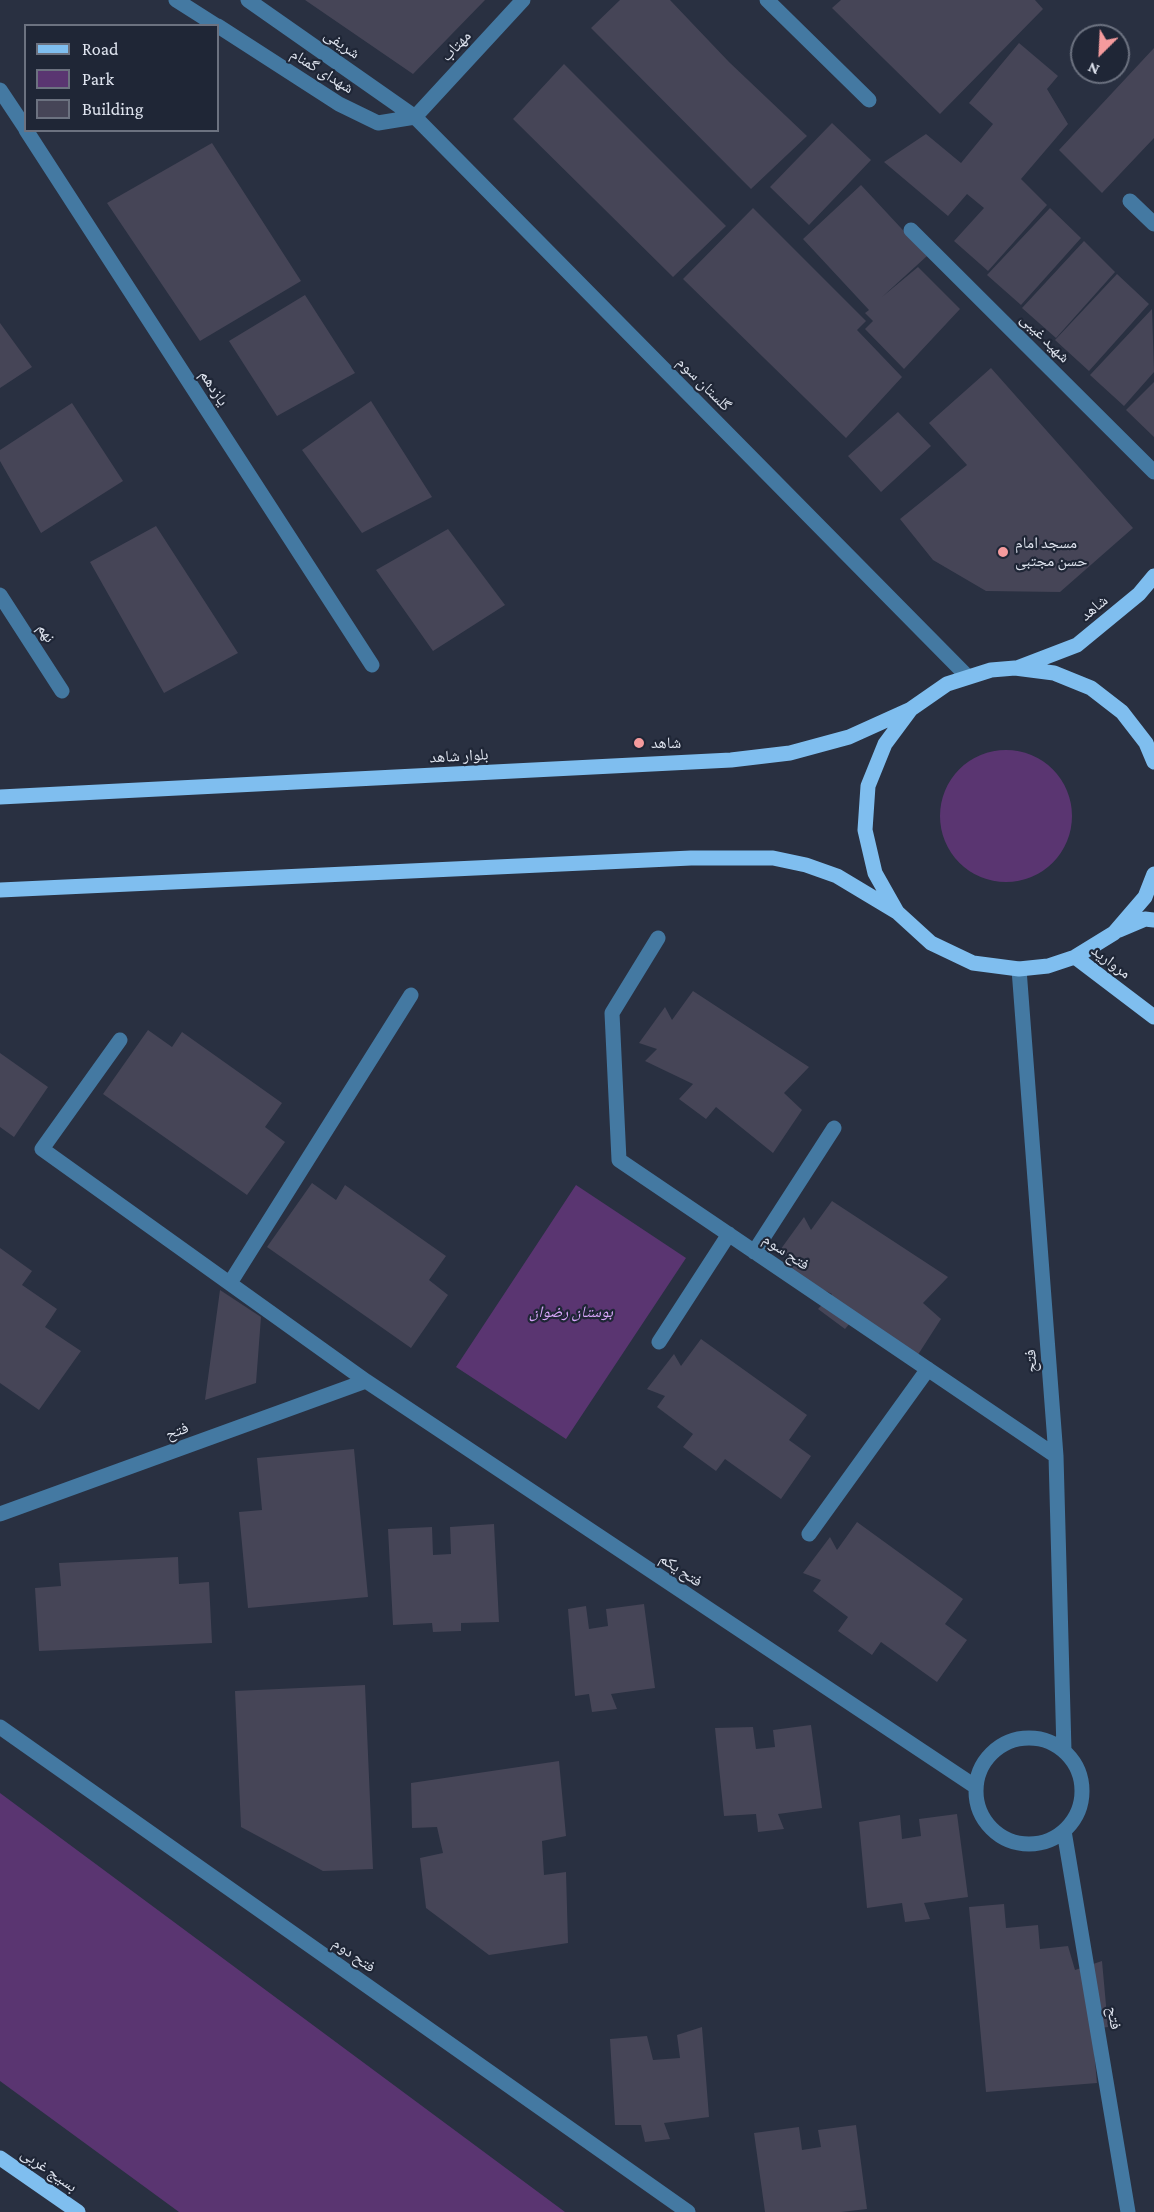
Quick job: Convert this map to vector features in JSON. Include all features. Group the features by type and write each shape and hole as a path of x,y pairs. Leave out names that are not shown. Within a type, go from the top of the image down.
{"main road":[{"name":"شاهد","path":"1015,668 1077,645 1139,594 1154,576"},
{"path":"897,912 875,873 866,830 868,786 885,744 911,709 928,696 967,676 991,670 1015,668 1054,673 1091,688 1122,712 1146,743 1154,762"},
{"name":"بلوار شاهد","path":"0,797 731,760 790,753 849,737 911,709"},
{"path":"0,890 679,859 772,858 806,865 837,876 897,912 932,943 973,963 1019,969 1048,966 1075,957 1114,933 1145,919 1154,920"},
{"path":"1114,933 1144,897 1154,874"},
{"name":"مروارید","path":"1075,957 1154,1017"},
{"name":"بسیج غربی","path":"0,2158 78,2212"}],"street":[{"name":"شهدای گمنام","path":"176,0 214,24"},
{"name":"شریفی","path":"248,0 415,117"},
{"name":"مهتاب","path":"415,117 523,0"},
{"path":"768,0 869,100"},
{"name":"شهدای گمنام","path":"219,27 339,104 378,123 415,117"},
{"name":"یازدهم","path":"0,90 24,127"},
{"name":"گلستان سوم","path":"415,117 967,676"},
{"name":"یازدهم","path":"27,132 372,665"},
{"path":"1130,201 1154,224"},
{"name":"شهید غیبی","path":"911,230 1154,472"},
{"name":"نهم","path":"0,595 62,691"},
{"name":"فتح سوم","path":"658,938 612,1013 619,1160 1056,1456"},
{"name":"فتح","path":"1019,969 1056,1456 1064,1751"},
{"path":"230,1283 411,995"},
{"name":"فتح یکم","path":"120,1040 42,1149 366,1381 976,1787"},
{"path":"754,1252 834,1128"},
{"path":"659,1342 729,1234"},
{"path":"809,1534 928,1370"},
{"name":"فتح","path":"0,1514 366,1381"},
{"name":"فتح دوم","path":"0,1727 687,2212"},
{"path":"1033,1738 1050,1742 1064,1751 1075,1764 1081,1781 1082,1799 1076,1816 1064,1831 1049,1840 1031,1844 1013,1841 996,1833 984,1820 977,1804 976,1787 979,1771 988,1757 1001,1745 1016,1739 1033,1738"},
{"name":"فتح","path":"1064,1831 1128,2212"}],"green space":[{"path":"1006,750 1031,755 1053,769 1067,791 1072,816 1067,841 1053,863 1031,877 1006,882 981,877 959,863 945,841 940,816 945,791 959,769 981,755"},
{"name":"بوستان رضوان","path":"576,1185 686,1258 566,1439 456,1367"},
{"path":"0,1793 565,2212 179,2212 0,2081"}],"building":[{"path":"305,0 485,0 413,74"},
{"path":"620,0 670,0 729,62 807,136 751,189 591,28"},
{"path":"841,0 1035,0 1043,9 940,114 832,8"},
{"path":"1019,43 1058,76 1047,89 1068,124 1021,179 1047,205 988,271 954,241 984,208 967,194 948,216 884,162 926,134 961,163 993,124 969,103"},
{"path":"1154,48 1154,138 1102,193 1059,150 1120,84 1130,84 1130,74"},
{"path":"564,64 726,226 673,277 513,119"},
{"path":"832,123 871,160 809,225 770,187"},
{"path":"212,143 301,281 200,341 107,203"},
{"path":"861,185 927,256 882,297 918,267 960,309 904,369 865,329 873,321 865,313 869,310 803,239"},
{"path":"753,208 866,321 857,330 902,377 846,438 683,279"},
{"path":"1050,208 1081,238 1021,305 987,275"},
{"path":"1084,241 1115,272 1056,338 1022,308"},
{"path":"1117,274 1149,304 1089,371 1055,340"},
{"path":"305,295 355,373 277,416 229,341"},
{"path":"1152,309 1154,372 1124,406 1090,375"},
{"path":"0,323 32,367 0,388"},
{"path":"991,368 1133,528 1060,592 986,591 933,560 900,519 967,465 929,423"},
{"path":"1154,382 1154,437 1126,410"},
{"path":"371,401 432,497 362,533 302,450"},
{"path":"72,403 123,481 41,533 0,461 0,450"},
{"path":"898,412 931,446 881,492 848,456"},
{"path":"156,526 238,653 164,693 90,562"},
{"path":"448,529 505,605 433,651 376,570"},
{"path":"693,991 809,1067 784,1093 802,1110 773,1153 716,1107 706,1119 679,1099 693,1084 645,1061 657,1049 639,1043 665,1007 672,1020"},
{"path":"148,1030 172,1047 182,1032 282,1103 265,1127 285,1142 247,1195 103,1094"},
{"path":"0,1053 48,1087 14,1137 0,1127"},
{"path":"312,1183 336,1200 345,1185 446,1256 429,1280 448,1295 411,1348 267,1247"},
{"path":"832,1201 948,1277 923,1303 941,1319 912,1364 855,1317 845,1329 818,1309 832,1294 784,1271 796,1259 778,1253 804,1217 811,1230"},
{"path":"0,1248 32,1271 22,1285 57,1309 45,1327 81,1351 39,1410 0,1383"},
{"path":"220,1290 261,1317 256,1383 205,1400"},
{"path":"701,1339 807,1415 789,1440 811,1456 781,1499 725,1459 716,1471 683,1447 693,1434 657,1407 665,1396 647,1389 674,1354 681,1366"},
{"path":"354,1449 368,1597 248,1608 239,1512 262,1510 257,1458"},
{"path":"857,1522 963,1599 945,1624 967,1640 937,1682 881,1642 872,1655 838,1631 848,1617 813,1591 821,1580 803,1573 830,1537 837,1550"},
{"path":"494,1524 499,1622 461,1623 461,1631 433,1632 432,1623 393,1625 388,1529 432,1527 433,1555 451,1554 450,1527"},
{"path":"178,1557 179,1584 209,1582 212,1643 39,1651 35,1588 61,1586 59,1563"},
{"path":"644,1604 655,1688 611,1694 617,1709 592,1712 589,1694 575,1696 568,1609 586,1606 589,1629 608,1626 606,1609"},
{"path":"365,1685 373,1869 323,1871 241,1827 235,1691"},
{"path":"811,1725 822,1808 778,1814 784,1829 758,1832 756,1814 724,1816 715,1728 753,1727 756,1749 775,1747 773,1730"},
{"path":"559,1761 566,1836 542,1841 544,1875 566,1872 568,1943 489,1955 426,1908 420,1858 443,1853 437,1827 412,1828 411,1783"},
{"path":"957,1814 968,1897 924,1903 930,1919 905,1922 902,1903 867,1908 859,1822 900,1815 902,1839 921,1836 919,1819"},
{"path":"1004,1904 1006,1928 1038,1925 1040,1949 1068,1946 1075,1970 1102,1961 1108,2027 1092,2029 1097,2083 986,2092 969,1907"},
{"path":"702,2027 709,2117 664,2123 670,2139 645,2142 641,2125 615,2125 610,2039 647,2036 653,2060 680,2058 677,2035"},
{"path":"856,2125 867,2209 841,2212 765,2212 754,2133 799,2127 802,2150 821,2147 818,2130"}],"place":[{"name":"مسجد امام حسن مجتبی","path":"1003,552"},
{"name":"شاهد","path":"639,743"}]}
